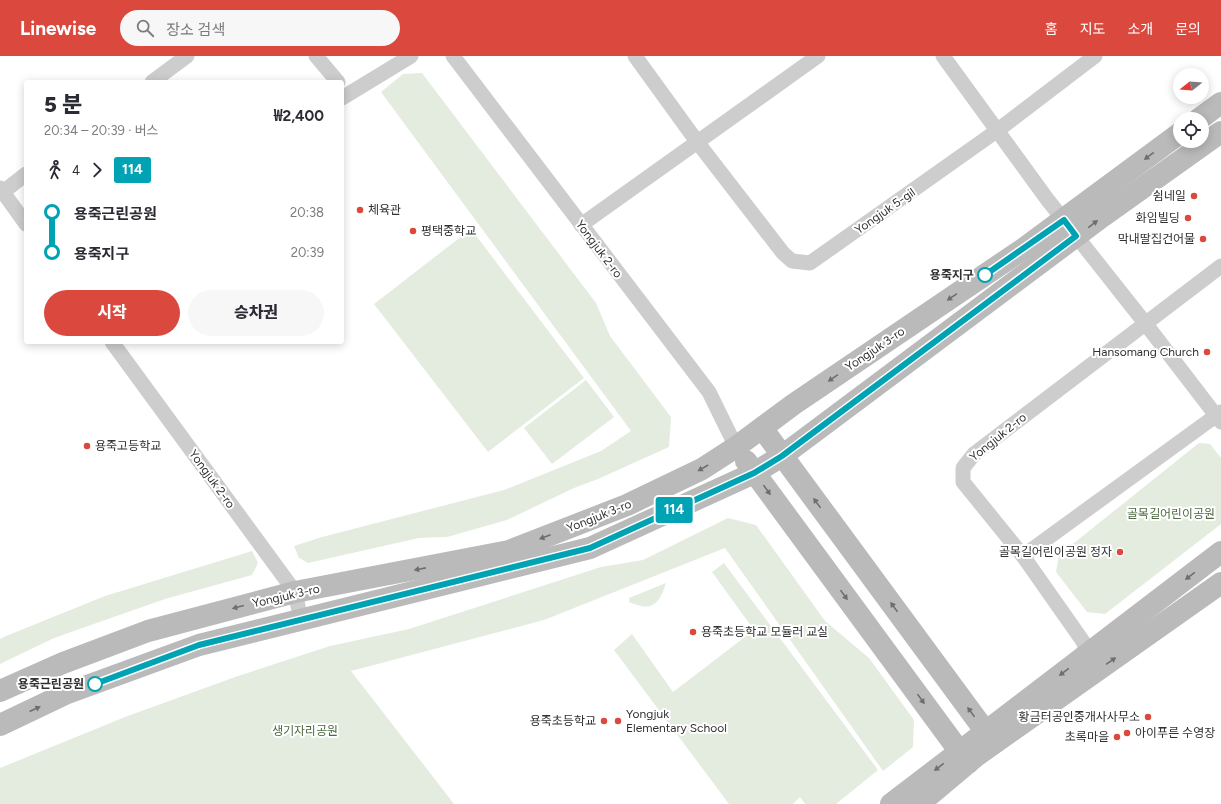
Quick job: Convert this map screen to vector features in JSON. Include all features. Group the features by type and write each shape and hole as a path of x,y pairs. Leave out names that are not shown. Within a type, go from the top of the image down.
{"street":[{"path":"155,80 187,56"},
{"path":"316,56 336,80"},
{"path":"344,93 411,56"},
{"name":"Yongjuk 2-ro","path":"453,56 709,392 736,447"},
{"name":"Yongjuk 5-gil","path":"635,56 698,143 783,253 792,261 810,263 998,130 1095,56"},
{"path":"581,225 818,56"},
{"path":"943,56 1070,228 1220,417 1023,556"},
{"path":"1209,112 1221,103"},
{"path":"0,725 65,694 199,645 590,548 754,473 782,456 1070,228 1221,132"},
{"name":"Yongjuk 3-ro","path":"0,691 63,663 148,631 295,592 509,551 627,505 702,469 762,428 1070,228 1173,139"},
{"path":"24,175 1,190 24,221"},
{"name":"Yongjuk 2-ro","path":"1089,653 1023,556 963,482 962,468 974,454 1221,266"},
{"name":"Yongjuk 2-ro","path":"113,344 295,592 301,620"},
{"path":"762,428 990,738"},
{"path":"736,447 968,757"},
{"path":"919,804 968,757 1089,653 1221,552"},
{"path":"990,738 1221,583"},
{"path":"891,804 968,757"}],"green space":[{"path":"422,73 596,303 610,336 671,417 669,447 598,479 574,488 507,520 447,537 419,538 308,563 299,558 294,546 322,537 504,490 601,451 631,431 381,92 403,74"},
{"path":"471,229 584,378 488,452 374,304"},
{"path":"586,380 614,417 552,464 524,428"},
{"name":"골목길어린이공원","path":"1199,443 1210,444 1221,458 1221,524 1105,614 1087,612 1056,572 1059,555"},
{"name":"생기자리공원","path":"728,518 756,525 825,621 869,658 914,720 913,747 883,771 725,548 544,620 351,671 454,804 0,804 0,768 125,717 238,676 330,646 409,629 601,567 643,560"},
{"path":"252,551 258,563 252,575 165,599 54,638 0,664 0,639 6,636 105,596"},
{"path":"724,563 878,770 836,804 805,804 800,797 793,804 729,804 614,650 632,634 673,692 754,630 712,572"},
{"path":"666,583 660,597 654,604 644,606 629,602 629,598"}],"bus line":[{"name":"114","path":"95,684 199,645 590,548 754,473 782,456 1076,236 1064,220 985,275"}],"place":[{"name":"쉼네일","path":"1194,196"},
{"name":"체육관","path":"360,210"},
{"name":"화임빌딩","path":"1188,218"},
{"name":"평택중학교","path":"413,231"},
{"name":"막내딸집건어물","path":"1203,239"},
{"name":"용죽지구","path":"985,275"},
{"name":"Hansomang Church","path":"1207,352"},
{"name":"용죽고등학교","path":"87,446"},
{"name":"골목길어린이공원 정자","path":"1120,552"},
{"name":"용죽초등학교 모듈러 교실","path":"693,632"},
{"name":"용죽근린공원","path":"95,684"},
{"name":"황금터공인중개사사무소","path":"1148,717"},
{"name":"용죽초등학교","path":"604,721"},
{"name":"Yongjuk Elementary School","path":"618,721"},
{"name":"아이푸른 수영장","path":"1127,733"},
{"name":"초록마을","path":"1117,737"}]}
